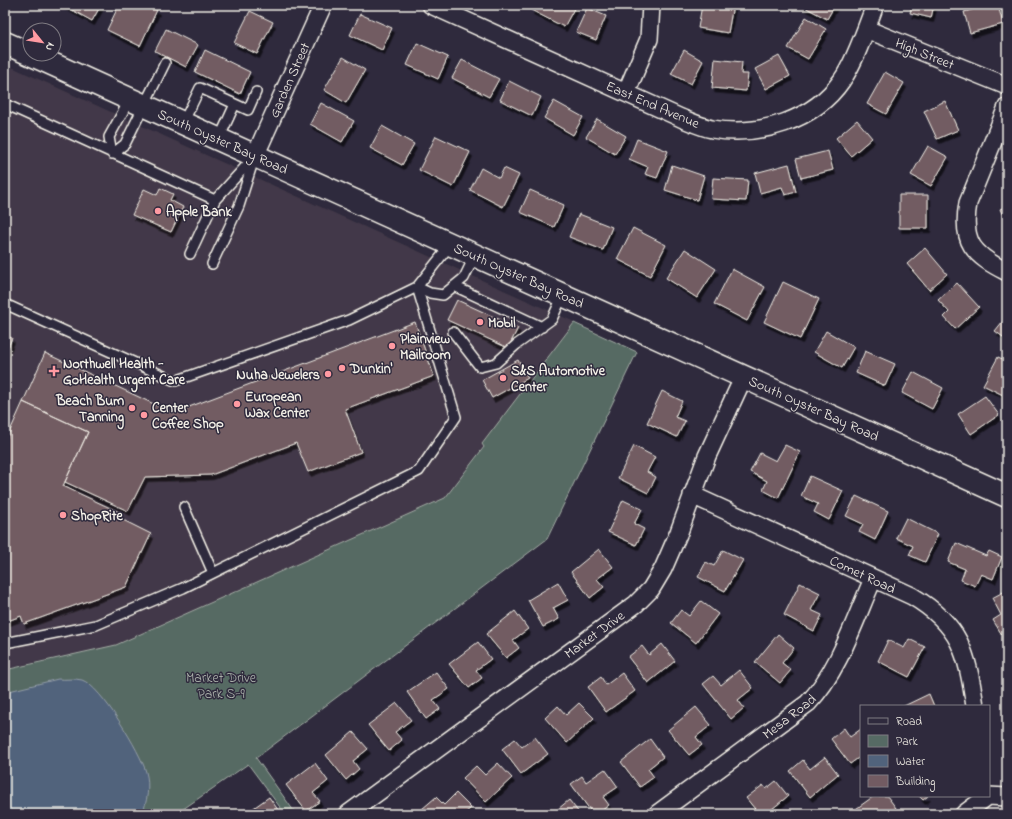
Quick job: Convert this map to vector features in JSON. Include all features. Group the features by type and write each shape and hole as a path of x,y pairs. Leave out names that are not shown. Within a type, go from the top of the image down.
{"main road":[{"name":"South Oyster Bay Road","path":"5,43 22,50"},
{"name":"South Oyster Bay Road","path":"48,62 1006,495"}],"street":[{"name":"Garden Street","path":"255,156 323,5"},
{"name":"East End Avenue","path":"431,5 681,118 712,129 742,132 775,127 806,113 823,100 838,86 843,79 866,29"},
{"path":"626,93 648,40 651,5"},
{"path":"866,29 875,5"},
{"name":"High Street","path":"866,29 1007,86"},
{"path":"1007,106 968,203 966,217 967,235 975,251 986,262 1007,272"},
{"name":"Market Drive","path":"348,814 636,604 651,589 679,532 706,456 744,376"},
{"name":"Comet Road","path":"692,495 912,596 932,608 950,626 958,639 968,662 975,705"},
{"name":"Mesa Road","path":"657,814 808,703 818,693 834,668 873,579"},
{"path":"990,796 1007,797"},
{"path":"964,814 987,797"}],"lane":[{"path":"112,154 110,137 165,63"},
{"path":"183,123 200,88 248,110 256,92"},
{"path":"112,154 125,144 137,102"},
{"path":"5,104 215,200"},
{"path":"218,139 235,104"},
{"path":"190,254 215,200 255,156"},
{"path":"212,264 239,206 255,156"},
{"path":"5,304 175,381 349,320 417,287 451,244"},
{"path":"417,287 430,293 443,295 464,278 475,255"},
{"path":"454,286 542,327"},
{"path":"5,643 96,625 213,573 419,471 456,417 417,287"},
{"path":"453,332 480,367 496,363 516,345 552,319 563,295"},
{"path":"184,507 213,573"}],"shaded area":[{"path":"5,64 574,323 482,444 484,446 445,498 116,645 5,669"}],"green space":[{"name":"Market Drive Park S-9","path":"574,323 637,352 547,539 256,758 296,814 285,814 248,764 176,814 5,814 5,670 116,645 445,498 484,447 482,444"}],"water":[{"path":"58,679 79,679 90,685 109,707 129,736 143,763 148,782 145,805 142,814 5,814 5,692"}],"building":[{"path":"63,5 101,5 92,21"},
{"path":"119,5 147,5 157,10 140,46 107,30"},
{"path":"533,5 576,5 564,27 531,10"},
{"path":"702,5 733,5 728,33 698,28"},
{"path":"801,5 835,5 827,19"},
{"path":"912,5 934,5 931,18 910,13"},
{"path":"990,5 998,5 1003,24 970,33 964,12"},
{"path":"587,8 606,16 596,40 576,32"},
{"path":"250,11 273,22 257,54 234,43"},
{"path":"360,14 392,28 382,50 350,35"},
{"path":"806,17 826,29 808,59 788,48"},
{"path":"166,29 198,45 186,67 155,51"},
{"path":"417,43 448,57 438,79 407,65"},
{"path":"205,50 250,72 240,94 195,72"},
{"path":"684,50 703,61 691,84 671,74"},
{"path":"779,56 790,76 766,89 755,69"},
{"path":"343,57 365,70 346,103 324,90"},
{"path":"715,59 742,62 741,74 748,74 746,91 712,88"},
{"path":"462,60 499,79 489,97 452,78"},
{"path":"885,72 904,83 886,114 867,104"},
{"path":"509,81 541,97 532,116 500,100"},
{"path":"554,101 583,117 573,135 544,118"},
{"path":"945,101 958,130 937,139 924,111"},
{"path":"321,103 354,121 342,142 310,124"},
{"path":"597,119 626,136 615,154 586,137"},
{"path":"857,120 872,138 851,156 836,138"},
{"path":"382,126 414,144 402,165 370,148"},
{"path":"436,136 470,152 453,187 419,170"},
{"path":"637,139 668,151 657,178 645,174 648,167 629,159"},
{"path":"928,146 948,157 931,186 911,175"},
{"path":"828,151 833,170 801,178 796,159"},
{"path":"789,164 796,192 785,195 782,187 760,193 755,173"},
{"path":"672,165 704,176 697,200 665,190"},
{"path":"481,168 499,178 504,168 519,175 503,207 470,190"},
{"path":"713,178 748,180 746,201 711,199"},
{"name":"Apple Bank","path":"160,188 173,194 170,200 183,207 171,232 132,215 144,189 157,195"},
{"path":"530,190 564,205 554,227 520,212"},
{"path":"899,195 928,195 928,228 899,228"},
{"path":"1007,206 1007,225 1000,209"},
{"path":"579,214 612,227 603,250 569,237"},
{"path":"633,228 666,245 650,276 617,259"},
{"path":"925,248 947,274 929,290 907,264"},
{"path":"685,249 716,269 697,298 666,278"},
{"path":"732,269 765,287 747,321 714,304"},
{"path":"783,282 819,299 800,339 764,322"},
{"path":"957,283 979,307 955,329 944,317 949,312 938,300"},
{"path":"457,300 518,328 508,348 447,320"},
{"path":"1007,316 1007,340 995,331"},
{"path":"415,322 434,376 345,409 361,452 308,472 296,443 211,475 145,477 128,511 65,482 88,432 23,402 45,353 173,413"},
{"path":"826,331 854,347 842,368 814,352"},
{"path":"5,335 12,338 5,354"},
{"path":"865,351 895,364 885,386 856,373"},
{"path":"998,357 1007,361 1007,393 1005,396 983,385"},
{"path":"518,360 528,378 492,398 482,380"},
{"path":"913,372 943,388 932,409 902,393"},
{"path":"662,391 682,401 675,417 685,421 677,437 647,423"},
{"path":"985,396 999,415 971,434 958,414"},
{"name":"ShopRite","path":"23,402 88,432 63,486 121,513 119,518 151,534 126,587 24,624 21,616 5,622 5,442"},
{"path":"785,445 800,452 778,498 763,490 767,481 750,472 760,453 776,461"},
{"path":"634,446 655,457 647,472 656,477 648,493 618,478"},
{"path":"810,476 843,491 829,520 814,512 818,504 801,496"},
{"path":"856,496 888,511 875,540 859,532 863,524 846,516"},
{"path":"623,500 642,509 634,524 644,529 636,545 608,532"},
{"path":"906,518 938,534 925,562 909,555 913,546 896,538"},
{"path":"956,543 986,556 989,551 1002,557 993,579 981,574 975,586 961,580 965,569 948,562"},
{"path":"599,549 613,567 597,579 604,587 590,598 571,572"},
{"path":"723,550 743,560 725,591 698,577 706,562 714,566"},
{"path":"558,582 568,600 553,608 559,619 543,627 528,600"},
{"path":"800,583 820,593 811,610 822,615 814,631 784,615"},
{"path":"1007,590 1007,632 1002,635 993,620 1001,615 992,598"},
{"path":"701,601 718,614 696,643 671,623 681,610 689,616"},
{"path":"515,611 528,629 513,640 519,648 506,658 486,634"},
{"path":"778,634 794,648 782,663 791,670 780,683 755,662"},
{"path":"909,639 925,647 909,677 878,661 888,640 904,648"},
{"path":"478,642 491,659 476,670 482,678 469,688 449,664"},
{"path":"662,644 675,661 648,683 628,657 642,646 649,655"},
{"path":"739,670 753,688 738,700 744,708 731,719 703,684 713,676 721,685"},
{"path":"436,672 449,689 433,700 440,709 426,719 407,692"},
{"path":"622,673 635,691 606,712 588,687 601,677 606,685"},
{"path":"929,694 934,705 906,705"},
{"path":"397,703 411,720 395,732 402,740 389,751 368,725"},
{"path":"579,703 594,718 567,743 545,718 558,706 566,715"},
{"path":"696,707 711,725 696,737 702,745 689,755 668,730"},
{"path":"844,728 850,737 860,730 860,757 850,764 831,739"},
{"path":"353,732 368,749 353,761 359,769 346,780 326,755"},
{"path":"535,737 548,754 521,774 502,749 515,739 522,747"},
{"path":"650,739 663,757 648,769 654,777 640,787 621,762"},
{"path":"825,757 838,774 810,797 790,771 803,760 810,769"},
{"path":"315,763 328,781 313,793 320,801 306,811 286,785"},
{"path":"498,763 512,778 486,802 463,778 476,766 485,775"},
{"path":"605,769 618,787 603,797 609,805 597,814 593,814 571,784 582,776 586,782"},
{"path":"776,781 788,796 766,814 759,814 746,798 763,785 766,789"},
{"path":"456,793 471,808 464,814 427,814 422,809 436,797 444,805"},
{"path":"269,797 281,814 245,814"},
{"path":"873,797 888,797 896,808 887,814 856,814 853,811"},
{"path":"920,797 927,797 923,800"},
{"path":"569,800 580,814 552,814"}],"place":[{"name":"Apple Bank","path":"158,211"},
{"name":"Mobil","path":"480,322"},
{"name":"Plainview Mailroom","path":"392,346"},
{"name":"Dunkin'","path":"342,368"},
{"name":"Northwell Health - GoHealth Urgent Care","path":"54,371"},
{"name":"Nuha Jewelers","path":"328,374"},
{"name":"S&S Automotive Center","path":"503,378"},
{"name":"European Wax Center","path":"237,404"},
{"name":"Beach Bum Tanning","path":"132,408"},
{"name":"Center Coffee Shop","path":"144,415"},
{"name":"ShopRite","path":"63,515"}]}
